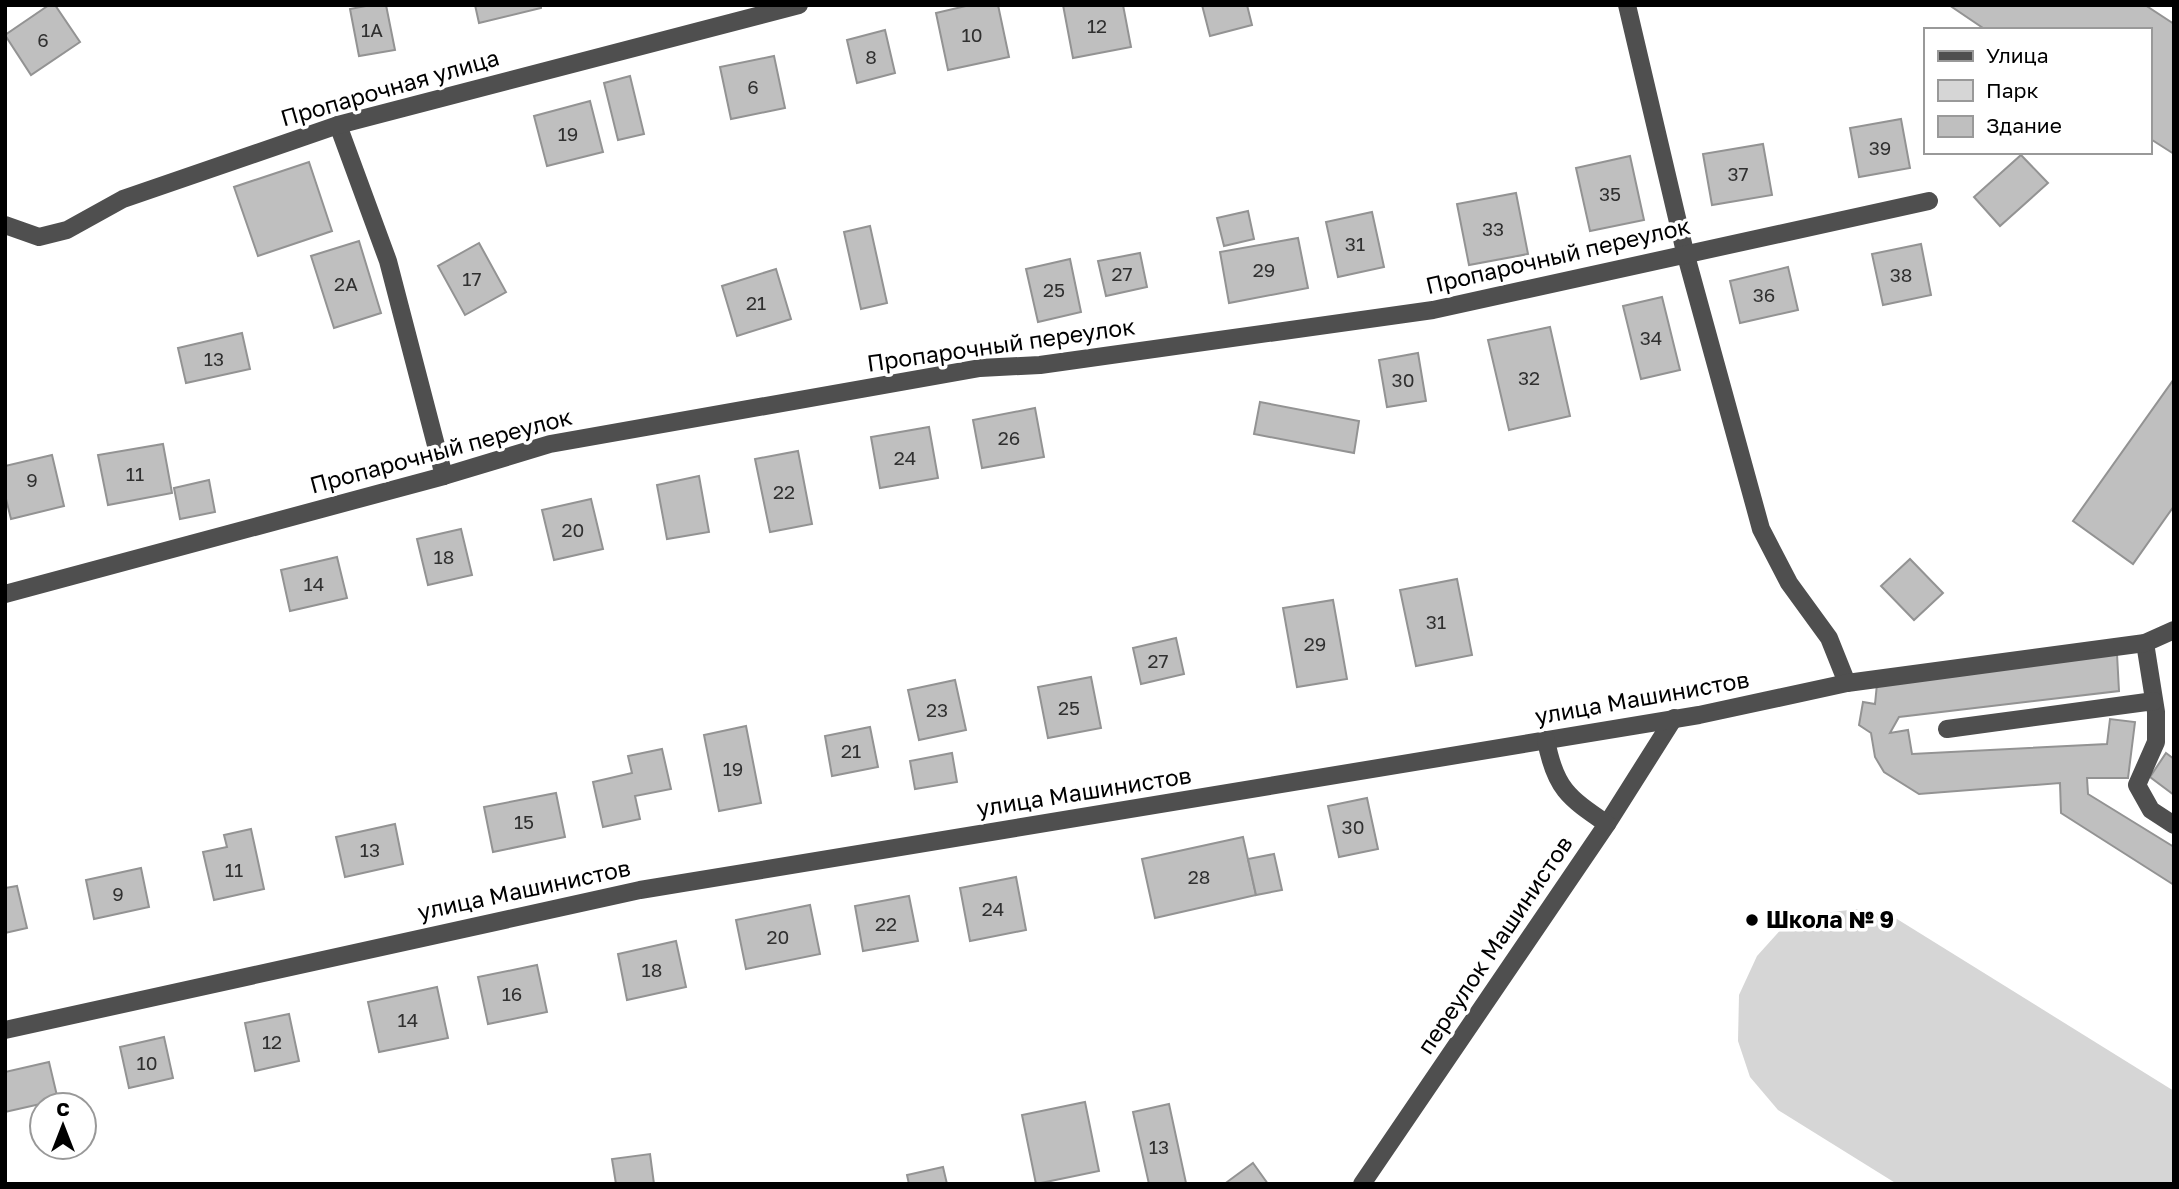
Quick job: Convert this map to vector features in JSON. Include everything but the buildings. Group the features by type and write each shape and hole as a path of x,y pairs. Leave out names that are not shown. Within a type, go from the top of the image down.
{"street":[{"name":"Пропарочная улица","path":"5,225 39,237 67,230 123,199 338,125 799,5"},
{"path":"1628,5 1685,252 1761,529 1789,583 1829,638 1847,683"},
{"path":"338,125 388,261 444,477"},
{"name":"Пропарочный переулок","path":"5,594 444,477 550,443 980,368 1040,365 1433,310 1685,252 1929,201"},
{"name":"улица Машинистов","path":"5,1030 640,890 1546,740 1674,718 1847,683 2145,643 2174,630"},
{"path":"2145,643 2154,701 2156,742 2137,785 2151,810 2174,825"},
{"path":"1947,729 2154,701"},
{"name":"переулок Машинистов","path":"1362,1184 1607,824 1674,718"},
{"path":"2156,726 2174,738"},
{"path":"1546,740 1550,765 1567,797 1607,824"}],"green space":[{"path":"1858,909 1897,919 2174,1091 2174,1184 1897,1184 1778,1110 1750,1077 1738,1041 1739,995 1757,956 1785,925 1823,913"}],"place":[{"name":"Школа № 9","path":"1752,920"}]}
